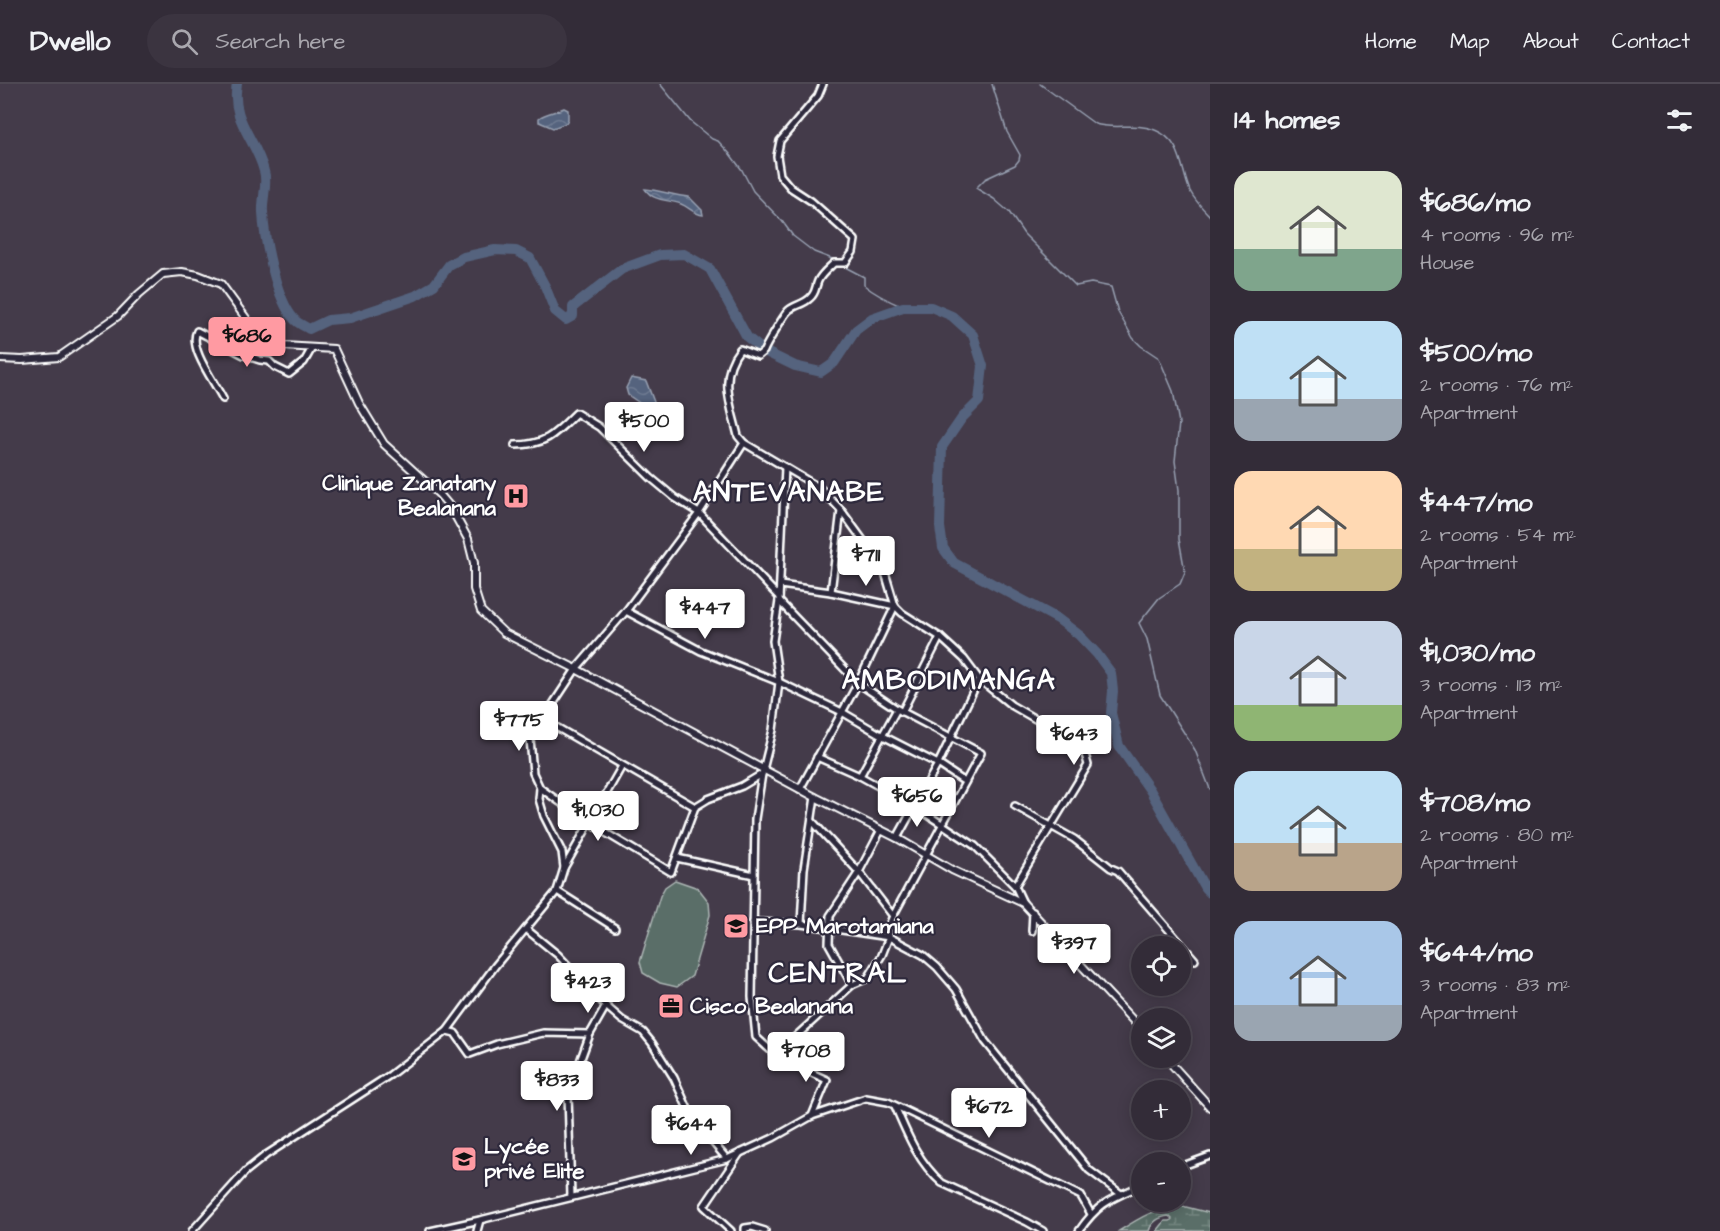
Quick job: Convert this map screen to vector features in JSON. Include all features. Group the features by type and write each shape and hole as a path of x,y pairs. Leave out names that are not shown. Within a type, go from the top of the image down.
{"street":[{"path":"800,789 858,683 895,606 884,568 841,510 819,488 744,443 738,436 727,378 732,360 740,349 758,356 764,351 784,315 810,299 816,291 818,280 825,272 834,263 845,263 853,252 855,240 811,201 792,188 780,175 777,156 782,136 818,96 823,84"},
{"path":"0,359 59,357 118,316 163,274 182,272 198,275 221,284 263,338 284,346 334,349 359,403 384,444 440,495 451,508 468,539 474,563 474,589 481,611 504,633 576,669 764,772 897,838 952,870 1023,903 1131,1018"},
{"path":"223,399 198,356 194,336 197,331 244,355 268,361 289,374 304,362 312,348"},
{"path":"514,445 543,442 553,436 576,413 600,427 651,478 675,498 699,513 858,683 899,711 981,753 892,916 889,937 882,955 868,978 852,985 793,1039 779,1058"},
{"path":"744,443 699,513 626,611 576,669 530,739 533,773 540,788 591,824 671,872 695,807 708,799 742,786 764,772"},
{"path":"785,468 780,585 773,641 779,682 773,730 755,819 752,997 756,1037 779,1058 827,1080 812,1116"},
{"path":"831,592 841,510"},
{"path":"780,585 831,592 895,606 940,637 964,659 979,679 1011,705 1063,735 1085,754 1088,765 1015,886"},
{"path":"626,611 701,651 779,682 842,712 938,764 965,782"},
{"path":"860,776 940,637"},
{"path":"897,838 916,807 979,679"},
{"path":"544,720 695,807"},
{"path":"817,757 860,776 916,807 975,846 1015,886 1023,903"},
{"path":"192,1231 246,1171 266,1155 390,1075 447,1031 495,966 557,891 564,868 622,766"},
{"path":"540,788 539,799 544,816 562,852 564,868"},
{"path":"801,924 804,869 815,797"},
{"path":"1015,806 1074,839 1118,871 1195,960"},
{"path":"812,821 859,872 892,916"},
{"path":"852,985 829,944 830,916 859,872 881,830"},
{"path":"677,858 754,875"},
{"path":"557,891 615,928"},
{"path":"1032,931 1033,912"},
{"path":"753,922 801,924 889,937 923,955 956,989 985,1041 1089,1170 1121,1194"},
{"path":"526,929 558,955 606,1006 622,1020 643,1032 674,1078 692,1118 727,1159"},
{"path":"571,1197 568,1094 590,1034 606,1006"},
{"path":"447,1031 455,1033 470,1054 497,1044 543,1033 590,1034"},
{"path":"1175,1068 1210,1107"},
{"path":"430,1231 727,1159 773,1138 812,1116 866,1098 888,1102 1080,1196 1087,1204 1091,1214"},
{"path":"895,1106 918,1156 931,1174 942,1183 1043,1231"},
{"path":"731,1231 704,1206 741,1152"},
{"path":"1191,1163 1210,1156"},
{"path":"1079,1231 1091,1214 1102,1204 1131,1190"},
{"path":"477,1231 480,1220"},
{"path":"745,1231 745,1228 752,1227 765,1231"}],"green space":[{"path":"675,880 698,888 709,902 710,915 692,976 677,987 660,983 643,973 640,962 660,896 665,887"},
{"path":"1191,1208 1210,1213 1210,1231 1157,1231 1165,1221 1172,1219 1169,1216 1157,1220 1149,1231 1119,1231 1149,1214 1191,1212"}],"water":[{"path":"564,108 568,110 566,123 553,128 539,122 542,116"},
{"path":"645,189 689,197 702,210 703,215 681,204 652,196"},
{"path":"631,378 646,381 654,402 652,406 644,406 628,395 626,388"}],"waterway":[{"path":"237,84 236,97 240,119 260,160 265,176 264,224 277,283 282,298 294,319 309,329 328,320 350,318 415,296 434,285 449,265 464,257 495,250 516,251 530,258 555,311 566,320 573,316 573,307 622,269 660,255 684,254 710,269 747,337 764,351 795,366 821,372 834,363 856,330 872,318 903,307 931,307 952,316 973,335 983,366 979,401 962,418 942,447 940,527 943,548 954,563 1058,619 1079,635 1097,654 1111,673 1113,691 1111,713 1119,746 1150,790 1205,888 1210,893"},
{"path":"660,84 691,122 712,139 718,141 730,154 753,191 793,236 814,252 835,260"},
{"path":"992,84 1007,132 1020,155 1015,165 985,179 976,188 1009,212 1024,234 1076,286 1091,283 1111,287 1118,312 1133,338 1159,358 1173,391 1179,423 1175,461 1179,490 1179,539 1185,572 1180,584 1159,598 1139,623 1147,639 1160,695 1195,750 1210,789"},
{"path":"1040,84 1095,124 1148,128 1164,135 1176,148 1192,195 1210,216"},
{"path":"845,267 864,277 864,285 873,292 903,307"}],"place":[{"name":"Clinique Zanatany Bealanana","path":"516,496"},
{"name":"EPP Marotamiana","path":"736,926"},
{"name":"Cisco Bealanana","path":"671,1006"},
{"name":"Lycée privé Elite","path":"464,1159"}],"district":[{"name":"ANTEVANABE","path":"789,492"},
{"name":"AMBODIMANGA","path":"949,680"},
{"name":"CENTRAL","path":"838,973"}]}
